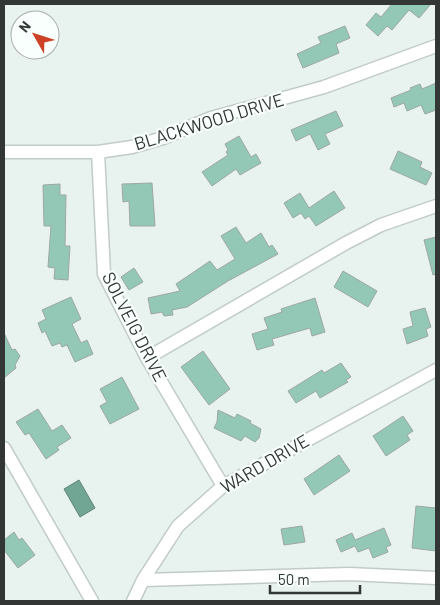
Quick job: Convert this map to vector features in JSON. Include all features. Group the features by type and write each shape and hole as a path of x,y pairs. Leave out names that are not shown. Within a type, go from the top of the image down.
{"street":[{"name":"BLACKWOOD DRIVE","path":"4,152 98,152 132,147 163,138 211,118 324,87 436,46"},
{"name":"SOLVEIG DRIVE","path":"98,152 104,274 147,358 223,486"},
{"path":"147,358 346,243 381,225 436,206"},
{"name":"WARD DRIVE","path":"133,601 143,580 178,526 223,486 436,370"},
{"path":"4,448 92,601"},
{"path":"143,580 349,574 436,578"}],"shaded area":[{"path":"79,480 95,508 80,517 64,489"}],"building":[{"path":"392,4 431,4 419,18 409,10 392,30 387,26 378,36 366,25 376,13 381,17"},
{"path":"345,26 350,38 336,44 339,53 303,68 297,54 321,43 318,37"},
{"path":"436,83 436,110 425,114 421,105 407,111 404,103 394,107 391,98 420,84 422,89"},
{"path":"336,111 343,126 325,134 330,144 318,150 310,134 296,141 291,130"},
{"path":"239,136 251,157 256,154 261,163 240,175 236,169 212,186 202,172 228,155 225,144"},
{"path":"398,151 422,162 420,167 432,173 426,185 390,169"},
{"path":"152,183 155,226 130,226 129,201 123,202 122,184"},
{"path":"60,184 60,195 66,195 65,246 70,246 68,280 54,279 55,268 48,267 51,226 44,226 43,185"},
{"path":"334,191 345,208 316,226 309,216 305,219 301,213 293,218 284,203 300,193 309,208"},
{"path":"236,227 246,243 261,233 269,247 272,245 278,254 228,281 187,307 172,310 173,315 164,316 162,312 151,314 148,298 180,291 176,284 210,261 217,270 235,259 221,236"},
{"path":"436,237 436,274 433,275 424,240"},
{"path":"134,268 143,282 129,290 121,277"},
{"path":"343,271 377,291 368,307 334,287"},
{"path":"71,297 81,319 72,324 81,343 87,340 93,354 75,362 67,345 62,347 60,343 52,346 45,331 42,333 38,323 46,319 42,310"},
{"path":"315,298 325,332 312,336 310,328 272,339 274,345 257,350 252,334 268,329 264,318 282,312 281,309"},
{"path":"425,308 431,327 426,329 428,336 407,344 403,329 413,326 410,312"},
{"path":"4,333 12,350 15,349 20,356 15,365 16,368 4,378"},
{"path":"203,351 230,389 209,405 181,367"},
{"path":"341,363 351,377 346,380 348,382 320,398 316,391 296,403 288,391 322,370 324,373"},
{"path":"122,377 139,409 110,424 100,406 107,402 100,389"},
{"path":"38,409 52,431 62,425 71,438 57,447 59,450 46,459 29,433 25,435 16,422"},
{"path":"218,410 235,418 237,414 251,421 250,423 261,429 259,438 255,442 245,436 241,441 214,428 217,422"},
{"path":"403,416 413,431 407,435 410,440 386,456 373,436"},
{"path":"339,455 350,471 314,495 304,479"},
{"path":"416,506 436,508 436,551 412,548"},
{"path":"302,526 305,542 284,545 281,529"},
{"path":"384,528 391,545 386,547 388,552 373,558 369,548 358,552 355,546 341,552 336,540 352,533 355,540"},
{"path":"14,532 19,540 22,538 35,555 18,568 4,550 4,540"}]}
